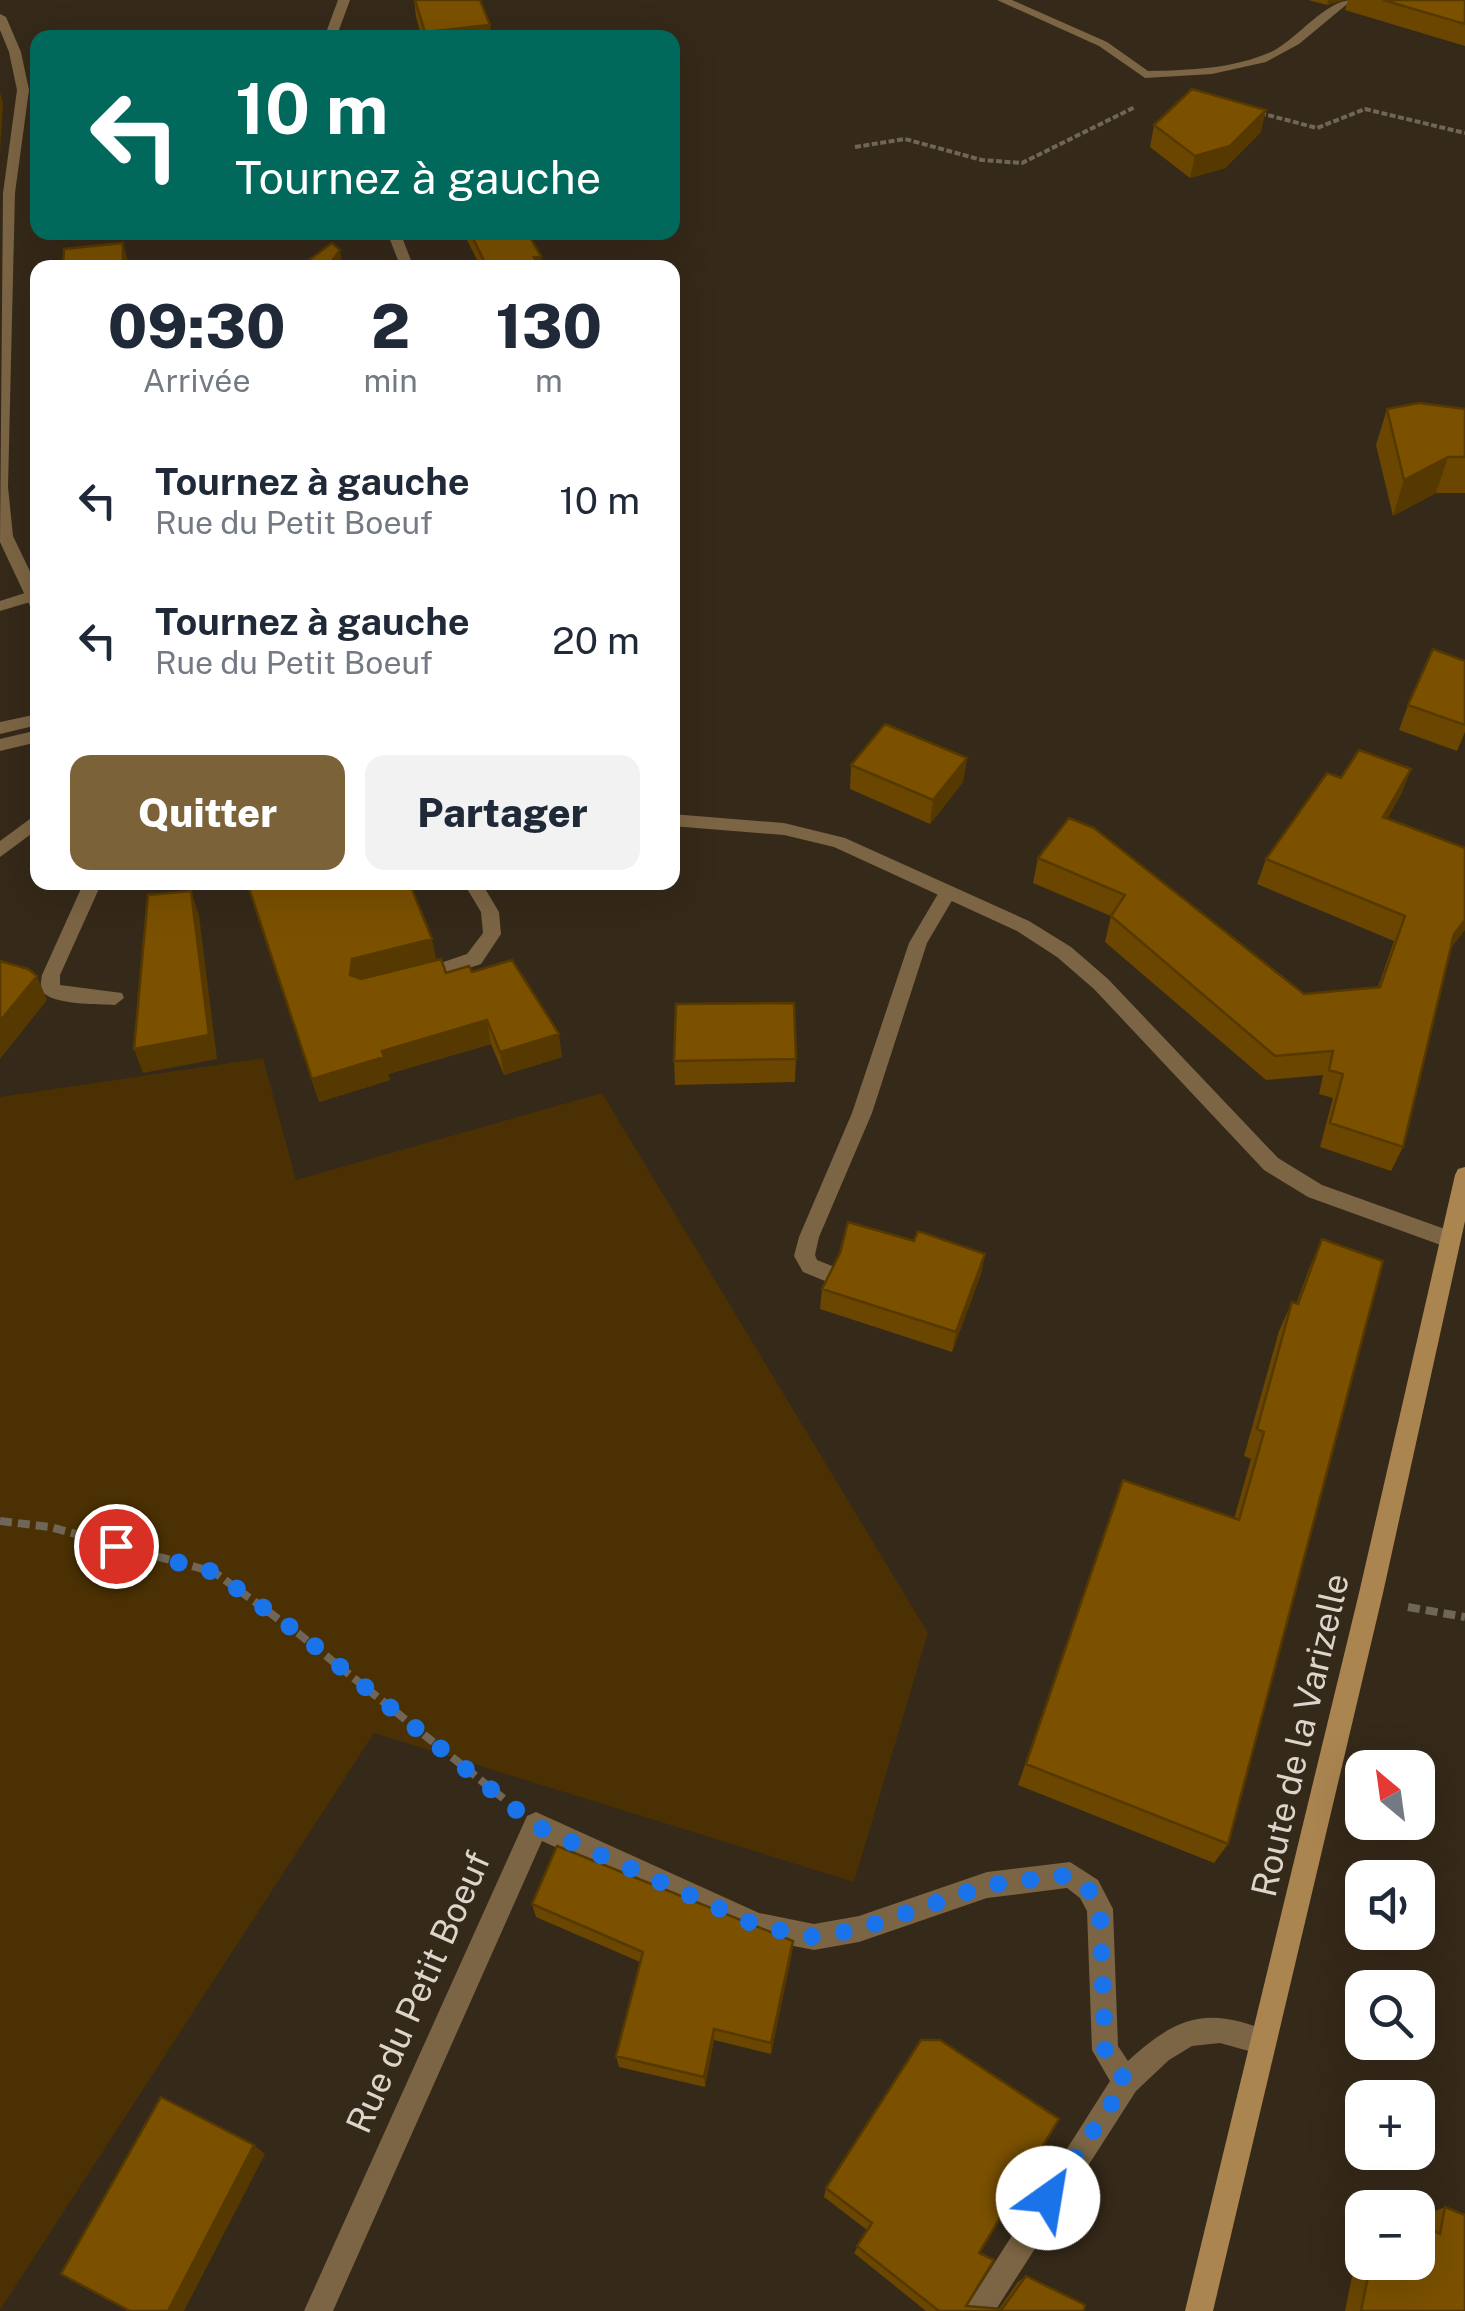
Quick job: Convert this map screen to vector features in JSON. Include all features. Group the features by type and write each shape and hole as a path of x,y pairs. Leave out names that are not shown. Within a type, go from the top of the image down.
{"main road":[{"name":"Route de la Varizelle","path":"1199,2311 1371,1593 1465,1175"}],"street":[{"path":"333,30 344,0"},
{"path":"1003,0 1103,44 1144,75 1194,72 1266,58 1282,52 1346,0"},
{"path":"0,17 23,90 4,193 1,466 5,536 30,592"},
{"path":"0,54 14,52"},
{"path":"0,606 30,602"},
{"path":"0,728 30,721"},
{"path":"0,744 30,738"},
{"path":"680,821 784,829 839,842 1023,926 1064,952 1101,984 1270,1164 1316,1192 1449,1239"},
{"path":"0,851 30,826"},
{"path":"89,890 51,975 50,988 60,994 116,998"},
{"path":"402,982 474,960 486,945 493,924 476,890"},
{"path":"825,1272 810,1266 804,1256 812,1223 862,1113 917,942 948,892"},
{"path":"536,1826 758,1926 802,1936 860,1929 988,1885 1070,1875 1088,1889 1100,1910 1105,2050 1126,2082"},
{"name":"Rue du Petit Boeuf","path":"318,2311 536,1826"},
{"path":"978,2311 1126,2082 1152,2057 1202,2026 1224,2026 1263,2042"}],"path":[{"path":"855,147 913,138 1004,163 1022,164 1170,86 1144,75"},
{"path":"1254,111 1317,128 1365,109 1465,133"},
{"path":"0,1521 50,1528 214,1572 300,1634 536,1826"},
{"path":"1371,1593 1424,1612 1465,1617"}],"shaded area":[{"path":"263,1058 296,1180 602,1093 928,1633 854,1882 374,1733 0,2310 0,1097"}],"building":[{"path":"415,0 480,0 490,25 444,30 424,30"},
{"path":"1383,0 1465,0 1465,24"},
{"path":"1192,89 1266,110 1230,146 1195,156 1154,125"},
{"path":"474,240 532,240 541,256 534,257 535,260 484,260"},
{"path":"123,243 123,260 63,260 64,249"},
{"path":"332,243 340,250 333,260 309,260"},
{"path":"1419,403 1465,409 1465,457 1448,457 1404,480 1387,409"},
{"path":"1433,649 1465,661 1465,725 1408,705"},
{"path":"885,724 967,758 933,800 851,765"},
{"path":"1359,750 1411,769 1383,817 1465,848 1465,920 1454,934 1403,1147 1330,1123 1343,1074 1329,1070 1333,1051 1275,1056 1111,916 1125,895 1038,858 1069,818 1094,828 1304,994 1380,987 1405,916 1266,859 1327,773 1341,778"},
{"path":"250,890 412,890 432,939 352,959 350,975 361,979 441,959 446,973 469,966 472,972 512,960 559,1034 500,1052 487,1020 382,1051 384,1057 312,1079"},
{"path":"191,891 209,1035 134,1049 148,895"},
{"path":"0,961 28,969 37,976 0,1021"},
{"path":"794,1003 796,1059 674,1061 676,1004"},
{"path":"848,1222 914,1241 918,1231 985,1254 956,1332 822,1289 840,1253"},
{"path":"1322,1239 1383,1261 1228,1844 1026,1764 1123,1480 1239,1520 1264,1432 1257,1429 1292,1302 1298,1304"},
{"path":"557,1846 793,1941 771,2043 714,2029 704,2077 616,2056 643,1952 532,1904"},
{"path":"921,2040 940,2040 1059,2119 979,2253 994,2260 966,2306 1002,2309 1026,2276 1085,2305 1084,2311 939,2311 857,2246 872,2223 826,2188"},
{"path":"161,2097 254,2145 168,2311 130,2311 61,2274"},
{"path":"1445,2207 1465,2215 1465,2311 1361,2311 1367,2280 1435,2280 1435,2232 1440,2234"}],"route":[{"path":"116,1546 214,1572 300,1634 536,1826 758,1926 814,1937 860,1929 988,1885 1070,1875 1088,1889 1100,1910 1105,2050 1112,2067 1126,2082 1048,2198"}]}
